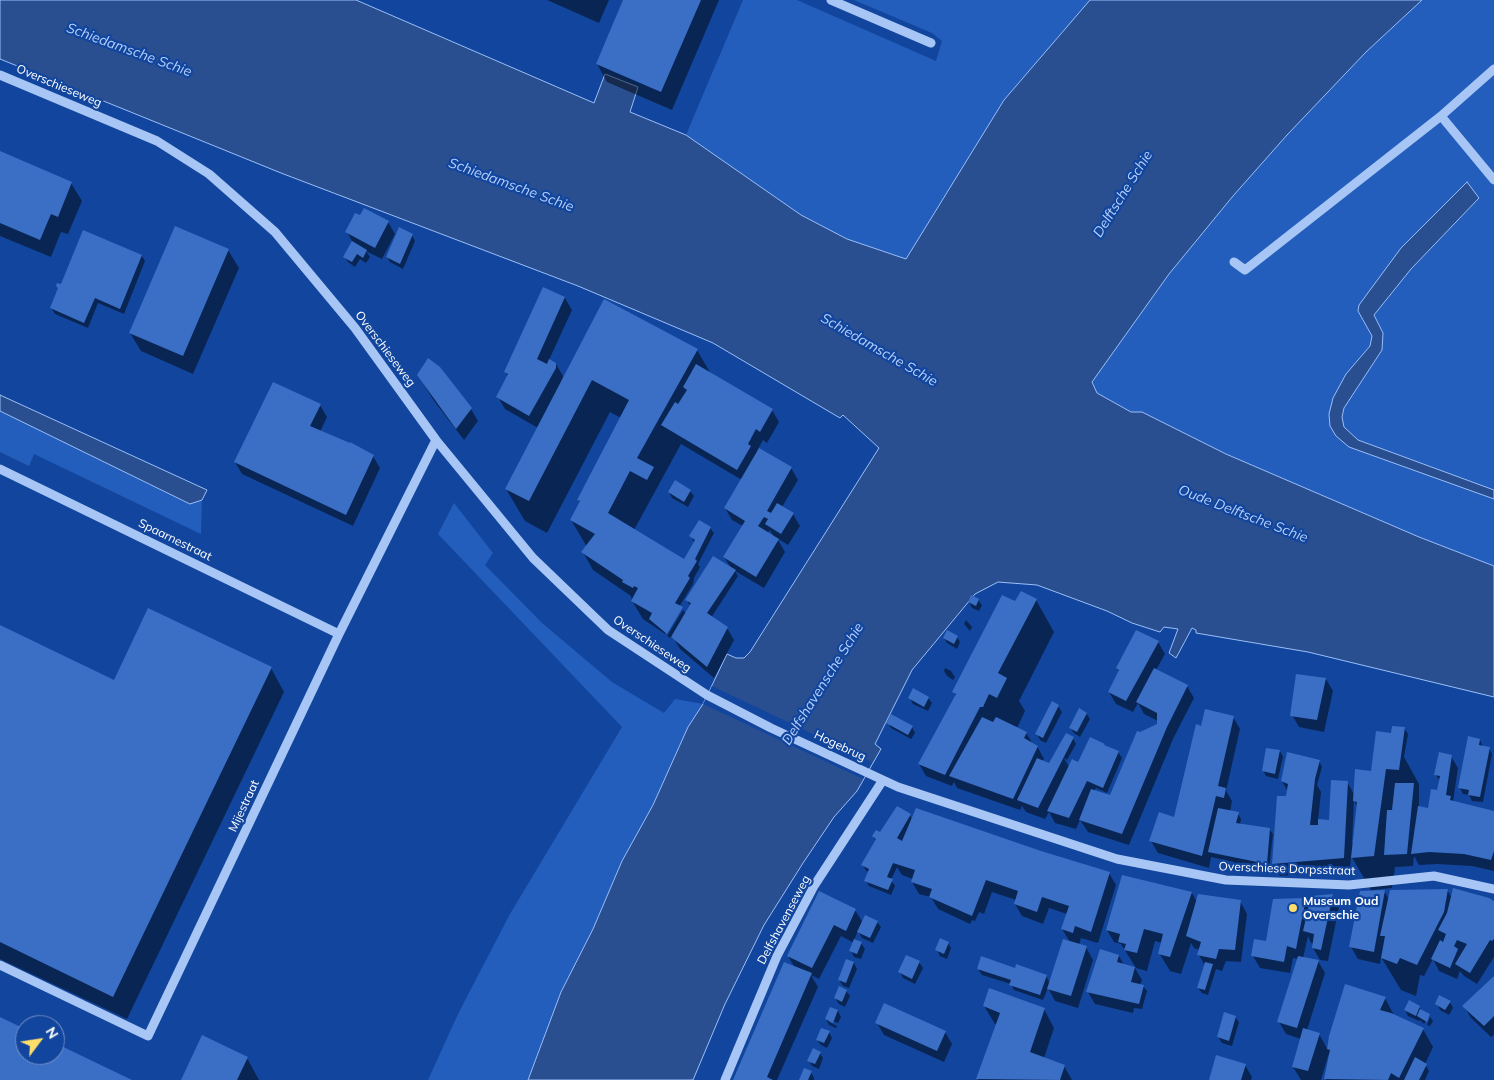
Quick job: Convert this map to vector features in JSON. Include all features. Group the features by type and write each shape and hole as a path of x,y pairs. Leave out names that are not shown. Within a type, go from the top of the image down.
{"street":[{"path":"831,0 931,43"},
{"path":"1234,262 1245,270 1441,116 1494,69"},
{"name":"Overschieseweg","path":"0,75 157,141 209,174 275,232 355,328 436,440 533,558 608,630 706,695"},
{"path":"1441,116 1494,180"},
{"name":"Mijestraat","path":"0,965 148,1036 339,634 436,440"},
{"name":"Spaarnestraat","path":"0,469 339,634"},
{"name":"Hogebrug","path":"706,695 882,780"},
{"name":"Overschiese Dorpsstraat","path":"882,780 1117,859 1226,880 1349,885 1434,876 1494,889"},
{"name":"Delfshavenseweg","path":"725,1080 782,947 814,886 882,780"}],"shaded area":[{"path":"743,0 797,0 936,61 942,41 932,33 854,0 1090,0 1004,100 906,259 847,239 801,215 686,135"},
{"path":"1422,0 1494,0 1494,490 1358,440 1344,427 1342,417 1344,408 1382,350 1383,333 1374,315 1411,269 1479,198 1467,183 1358,311 1372,336 1370,346 1346,374 1336,436 1494,499 1494,566 1419,537 1226,454 1142,412 1131,412 1097,393 1092,381 1169,274 1233,196 1287,135 1366,52"},
{"path":"0,411 190,504 202,500 201,534 34,454 29,466 0,452"},
{"path":"454,503 493,553 485,565 542,623 612,682 664,713 675,699 703,704 688,727 653,805 622,861 593,929 561,992 528,1080 428,1080 459,1012 510,914 622,727 438,534"}],"water":[{"path":"0,0 356,0 594,103 605,74 638,87 630,112 686,135 801,215 847,239 906,259 1004,100 1090,0 1422,0 1366,52 1287,135 1233,196 1169,274 1092,382 1097,393 1131,412 1142,412 1226,454 1419,537 1494,566 1494,697 1308,652 1196,633 1196,630 1192,628 1176,658 1169,653 1178,629 1164,627 1160,632 1132,623 1107,611 1037,585 998,582 975,594 912,670 875,744 881,749 857,791 834,817 764,925 725,1004 693,1080 528,1080 561,992 593,929 622,861 653,805 688,727 703,704 727,654 736,658 744,658 750,652 879,448 843,415 840,418 713,343 578,286 281,173 0,59"},
{"path":"1467,182 1479,198 1411,269 1374,315 1383,333 1382,350 1344,408 1342,417 1344,427 1358,440 1494,490 1494,499 1349,447 1336,436 1330,426 1329,414 1333,398 1346,374 1370,346 1372,336 1358,311 1359,305 1401,248"},
{"path":"0,395 207,490 202,500 190,504 0,411"}],"pier":[{"path":"712,686 872,762 863,779 703,704"}],"building":[{"path":"623,0 701,0 661,92 596,64"},
{"path":"0,151 72,182 58,217 51,214 40,240 0,223"},
{"path":"364,208 389,221 375,248 345,232 355,213 360,215"},
{"path":"175,226 229,249 183,356 129,333"},
{"path":"399,227 413,234 400,264 386,257"},
{"path":"83,230 142,255 120,309 95,298 84,323 50,308 58,288 56,286 57,283 61,284"},
{"path":"352,241 367,250 363,258 357,254 352,262 343,257"},
{"path":"543,287 565,297 537,359 547,364 549,359 556,363 556,368 529,416 496,397 508,374 504,372"},
{"path":"604,299 698,349 637,458 654,467 647,480 630,471 608,513 684,559 695,540 689,536 699,520 711,527 695,559 697,561 688,576 690,578 675,603 683,607 667,634 649,619 652,613 631,601 638,588 634,586 633,588 622,582 623,580 581,552 595,534 570,520 580,501 577,500 629,400 592,380 529,501 505,489"},
{"path":"428,358 440,367 472,408 456,429 417,375"},
{"path":"696,364 773,409 760,432 756,429 748,444 751,446 737,470 661,425 675,402 678,404 687,390 683,387"},
{"path":"273,382 321,404 310,426 350,442 374,455 346,515 234,462"},
{"path":"759,448 792,467 767,511 771,513 777,503 794,513 781,534 765,524 768,519 764,517 758,526 779,539 756,577 723,557 745,521 724,508"},
{"path":"675,480 691,490 684,502 668,492"},
{"path":"713,556 736,570 707,613 728,627 707,667 671,637 691,603 685,600"},
{"path":"1021,591 1037,599 998,673 1007,678 997,698 989,694 983,707 980,707 945,775 918,764 956,694 952,692 1002,595 1015,601"},
{"path":"971,595 979,599 976,606 968,602"},
{"path":"148,608 272,667 113,997 0,942 0,625 114,680"},
{"path":"947,630 958,636 954,644 943,638"},
{"path":"1136,630 1159,641 1126,701 1108,692 1119,670 1116,668"},
{"path":"1154,668 1188,685 1167,727 1122,834 1079,820 1091,789 1110,795 1137,731 1140,732 1157,724 1157,713 1136,702"},
{"path":"1296,674 1326,678 1317,720 1290,716"},
{"path":"913,688 929,697 924,707 908,698"},
{"path":"1052,701 1059,705 1043,738 1035,734"},
{"path":"1079,708 1087,713 1077,732 1069,728"},
{"path":"1205,709 1234,716 1218,786 1226,788 1224,798 1216,796 1202,856 1149,841 1159,812 1174,817 1196,724 1201,726"},
{"path":"891,714 913,726 908,735 886,723"},
{"path":"982,717 993,722 996,717 1027,732 1024,738 1038,746 1013,799 949,776"},
{"path":"1392,726 1405,727 1399,770 1386,769 1374,856 1351,858 1357,802 1353,801 1355,769 1371,771 1376,731 1391,733"},
{"path":"1066,733 1074,737 1038,808 1017,800 1037,758 1049,763"},
{"path":"1468,736 1480,739 1479,745 1490,747 1480,797 1468,795 1469,790 1458,788"},
{"path":"1090,737 1119,751 1103,788 1087,781 1069,818 1047,811 1072,759 1078,762"},
{"path":"1266,748 1280,750 1275,774 1262,771"},
{"path":"1287,752 1320,760 1315,779 1310,825 1318,825 1318,819 1329,820 1331,780 1348,781 1344,858 1272,864 1277,796 1286,796 1288,784 1281,781"},
{"path":"1439,752 1452,755 1446,795 1451,796 1450,800 1494,811 1494,851 1491,860 1464,854 1429,852 1411,854 1418,806 1428,808 1431,789 1437,790 1440,776 1434,775"},
{"path":"1395,783 1414,783 1407,854 1384,855 1387,810 1392,810"},
{"path":"897,806 911,814 897,838 902,841 916,808 1041,851 1110,872 1091,932 1075,926 1073,933 1061,929 1069,906 1042,897 1037,912 1014,904 1018,891 986,880 972,916 929,897 932,889 911,882 915,870 893,863 887,877 893,879 888,890 864,881 869,869 861,865 876,839 872,836 876,830 880,832"},
{"path":"1218,808 1239,812 1236,823 1270,828 1267,864 1208,852"},
{"path":"1122,875 1192,892 1170,957 1158,954 1163,934 1144,929 1137,953 1124,950 1126,944 1118,942 1120,934 1106,930"},
{"path":"1453,888 1494,901 1494,939 1490,940 1470,973 1455,964 1467,944 1457,940 1454,946 1458,949 1450,968 1431,959 1440,940 1443,942 1446,934 1438,930 1447,913"},
{"path":"1448,889 1444,912 1417,965 1400,958 1397,964 1381,958 1385,936 1380,936 1390,890"},
{"path":"1385,890 1374,952 1349,947 1360,891"},
{"path":"819,891 856,909 846,931 834,925 812,968 787,956"},
{"path":"1198,894 1241,900 1235,950 1219,949 1216,959 1197,955 1201,942 1186,936"},
{"path":"1333,894 1321,950 1312,948 1314,934 1303,931 1311,896"},
{"path":"1306,898 1296,949 1287,946 1284,962 1251,956 1254,939 1266,941 1273,899"},
{"path":"865,915 878,921 870,938 857,932"},
{"path":"940,938 949,942 944,954 935,950"},
{"path":"854,939 862,942 857,954 849,951"},
{"path":"1063,939 1087,946 1071,996 1047,989"},
{"path":"1100,949 1119,955 1117,962 1135,967 1131,982 1144,985 1139,1004 1086,992"},
{"path":"906,955 920,961 912,979 898,972"},
{"path":"981,956 1015,968 1016,964 1047,975 1040,995 1009,985 1011,980 977,969"},
{"path":"1298,956 1319,960 1297,1028 1277,1022"},
{"path":"846,959 854,962 846,983 838,980"},
{"path":"784,962 812,973 767,1077 773,1080 733,1080"},
{"path":"1205,962 1213,964 1205,990 1197,988"},
{"path":"1494,976 1494,1016 1484,1026 1462,1006"},
{"path":"1345,984 1386,997 1380,1010 1424,1028 1399,1078 1391,1073 1388,1080 1324,1079 1330,1050 1327,1049 1329,1036"},
{"path":"839,986 847,990 842,1002 834,998"},
{"path":"989,988 1045,1008 1030,1052 1065,1065 1060,1080 976,1079 1000,1013 983,1006"},
{"path":"1439,995 1451,1001 1445,1010 1435,1004"},
{"path":"1409,1000 1420,1006 1416,1016 1404,1010"},
{"path":"884,1003 946,1031 937,1051 875,1023"},
{"path":"830,1007 838,1010 833,1023 825,1019"},
{"path":"1420,1009 1430,1014 1427,1022 1417,1016"},
{"path":"1224,1012 1236,1016 1229,1041 1217,1037"},
{"path":"0,1017 15,1024 15,1065 65,1065 65,1048 132,1080 0,1080"},
{"path":"821,1028 830,1031 824,1043 816,1040"},
{"path":"1303,1028 1320,1033 1308,1071 1292,1067"},
{"path":"202,1035 248,1057 237,1080 181,1080"},
{"path":"813,1048 821,1052 815,1064 807,1061"},
{"path":"1216,1055 1246,1064 1241,1080 1209,1080"},
{"path":"1415,1057 1427,1064 1419,1080 1404,1080"},
{"path":"804,1068 812,1071 808,1080 799,1080"}],"place":[{"name":"Museum Oud Overschie","path":"1293,908"}],"water label":[{"name":"Schiedamsche Schie","path":"129,50"},
{"name":"Schiedamsche Schie","path":"511,185"},
{"name":"Delftsche Schie","path":"1123,194"},
{"name":"Schiedamsche Schie","path":"879,350"},
{"name":"Oude Delftsche Schie","path":"1243,514"},
{"name":"Delfshavensche Schie","path":"823,684"}]}
